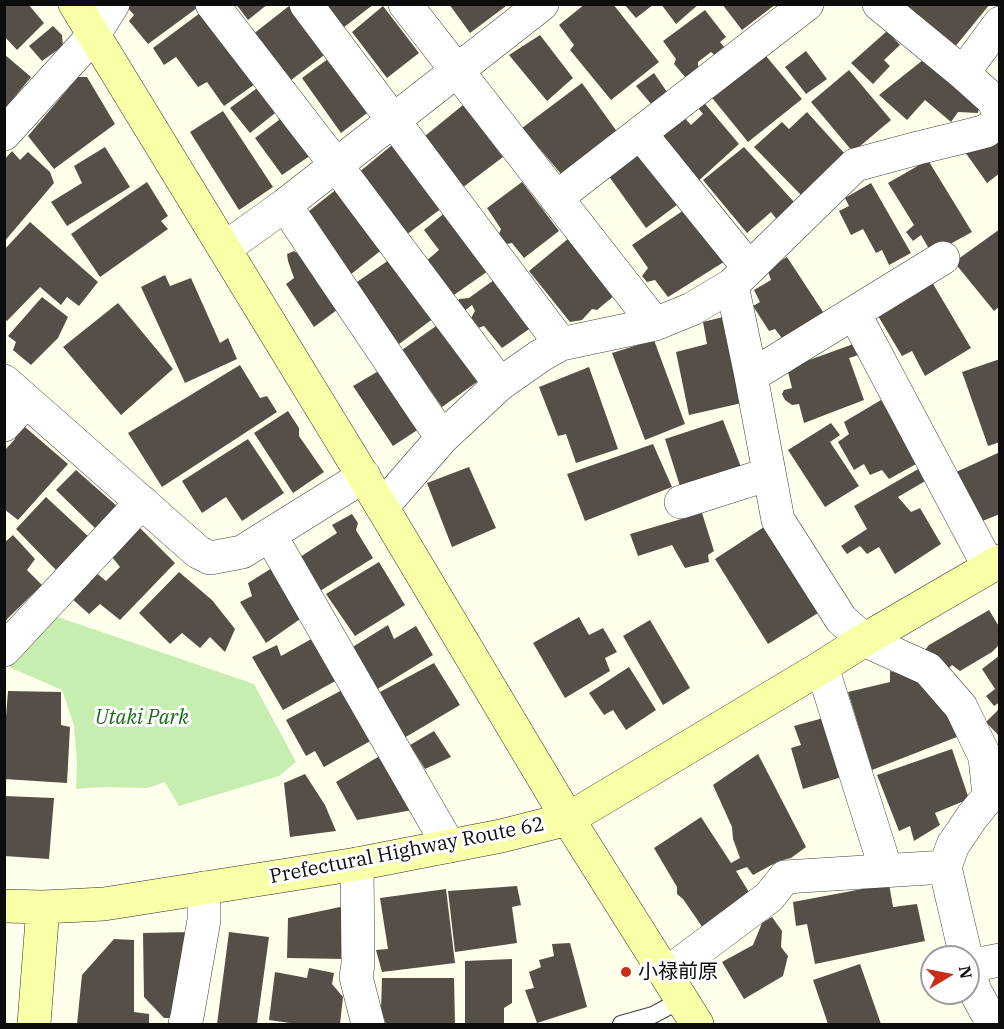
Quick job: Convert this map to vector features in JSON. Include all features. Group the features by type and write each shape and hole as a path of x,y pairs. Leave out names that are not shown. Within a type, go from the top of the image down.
{"street":[{"path":"75,4 364,476 568,819 994,564 854,313"},
{"path":"4,134 93,36 113,4"},
{"path":"212,4 500,384"},
{"path":"306,4 561,344"},
{"path":"405,4 655,324"},
{"path":"225,248 285,205 542,4"},
{"path":"556,198 807,4"},
{"path":"382,507 442,438 500,384 540,356 561,344 655,324 692,309 740,276 855,165 986,131 997,122 999,112 993,100 879,4"},
{"path":"963,73 999,23"},
{"path":"640,133 740,276 751,376 778,520 841,619 864,640 928,669 961,707 985,757 989,796 953,845 945,867 963,945"},
{"path":"285,205 442,438"},
{"path":"751,376 943,258"},
{"path":"4,425 15,391 198,552 210,558 242,552 364,476"},
{"path":"681,502 769,474"},
{"path":"4,650 142,502"},
{"path":"270,535 449,846"},
{"path":"822,667 886,870"},
{"name":"Prefectural Highway Route 62","path":"4,906 104,904 357,864 501,836 568,819 681,1000"},
{"path":"357,864 358,964 356,977 368,1024"},
{"path":"681,1000 785,877 945,867"},
{"path":"185,1024 204,920 204,888"},
{"path":"34,1024 44,907"},
{"path":"980,964 999,960"},
{"path":"980,1000 993,1024"}],"lane":[{"path":"621,1024 653,1015 681,1000"}],"green space":[{"name":"Utaki Park","path":"52,615 254,684 296,762 279,776 179,806 165,782 148,788 76,789 74,725 62,690 9,667"}],"building":[{"path":"9,4 28,4 44,23 17,50 4,36 4,8"},
{"path":"128,4 194,4 197,8 148,44 129,21 134,15 126,6"},
{"path":"236,4 268,4 248,20"},
{"path":"319,4 374,4 339,31"},
{"path":"449,4 504,4 506,6 470,33"},
{"path":"585,4 613,4 659,62 611,100 570,50 574,45 559,25"},
{"path":"624,4 654,4 636,18"},
{"path":"661,4 699,4 676,24"},
{"path":"722,4 776,4 742,30"},
{"path":"901,4 990,4 954,48"},
{"path":"289,6 327,53 291,80 252,35"},
{"path":"383,6 419,53 387,78 352,32"},
{"path":"705,10 726,37 720,42 725,48 717,57 711,52 698,62 698,68 686,78 674,64 676,59 663,41"},
{"path":"200,13 255,84 224,106 207,82 198,87 176,57 164,65 153,48"},
{"path":"53,26 62,35 63,46 42,61 29,46"},
{"path":"887,31 900,45 884,60 890,66 873,84 851,63"},
{"path":"540,35 573,78 547,101 509,55"},
{"path":"806,51 827,79 806,94 785,67"},
{"path":"4,54 31,77 4,110"},
{"path":"332,56 371,110 341,133 302,78"},
{"path":"766,56 802,99 748,142 709,94"},
{"path":"923,60 979,107 978,113 958,112 951,122 925,100 907,120 879,95"},
{"path":"849,70 891,120 853,152 811,102"},
{"path":"654,73 667,92 652,105 636,86"},
{"path":"78,77 87,77 115,124 54,169 28,136"},
{"path":"582,83 618,133 562,175 522,128"},
{"path":"260,86 279,110 250,133 230,108"},
{"path":"701,99 739,144 695,184 653,139 682,115 691,125 703,114 695,104"},
{"path":"463,105 503,157 462,188 425,136"},
{"path":"223,111 273,187 239,210 190,132"},
{"path":"807,112 844,153 801,195 754,147 782,122 789,129"},
{"path":"282,113 311,155 282,175 255,138 279,120 277,115"},
{"path":"1000,137 1000,173 987,183 965,152 976,143 982,149"},
{"path":"397,141 446,205 406,235 358,173"},
{"path":"105,147 130,187 67,226 51,202 82,183 74,166"},
{"path":"744,147 794,202 778,221 771,212 747,233 703,180"},
{"path":"12,151 20,160 28,152 50,172 54,183 4,242 4,160"},
{"path":"637,153 685,199 646,228 608,175"},
{"path":"928,160 972,232 932,254 921,235 913,241 906,232 914,225 888,183"},
{"path":"147,182 168,216 161,221 168,229 100,277 71,234"},
{"path":"522,182 559,231 524,258 512,243 506,244 499,234 501,229 487,208"},
{"path":"871,183 911,253 889,265 882,250 876,253 863,229 851,235 839,211 849,206 845,198"},
{"path":"338,188 384,248 350,275 304,215"},
{"path":"690,206 727,260 668,297 655,280 647,282 642,276 648,268 632,245"},
{"path":"447,211 491,269 451,297 425,262 439,250 424,230"},
{"path":"30,222 98,282 79,306 67,297 61,305 40,287 7,321 4,318 4,250"},
{"path":"1000,229 1000,306 994,311 954,262"},
{"path":"569,238 615,295 597,310 592,309 582,320 570,322 529,271"},
{"path":"294,251 301,256 337,310 314,327 286,284 294,278 287,254"},
{"path":"787,257 825,315 784,341 775,329 769,331 753,306 760,302 754,290 771,280 767,269"},
{"path":"389,260 434,318 399,344 354,284"},
{"path":"165,275 170,286 191,278 220,343 228,338 237,359 185,383 141,287"},
{"path":"498,277 532,327 502,348 484,326 478,328 471,318 475,311 472,305 463,312 457,303 459,299 469,298"},
{"path":"929,277 971,348 925,376 912,351 902,356 875,311"},
{"path":"42,297 68,317 58,338 31,365 13,350 16,342 8,336"},
{"path":"118,303 173,369 121,415 63,347"},
{"path":"723,317 742,403 689,415 676,352 707,344 703,322"},
{"path":"439,324 481,379 442,407 402,350"},
{"path":"654,340 685,424 645,440 612,353"},
{"path":"859,342 865,353 849,358 864,400 804,423 799,404 792,405 785,400 782,394 784,390 792,388 787,368"},
{"path":"1000,359 1000,442 988,446 962,372"},
{"path":"240,365 260,398 267,396 277,412 162,487 128,433"},
{"path":"589,367 618,449 576,463 566,434 558,436 539,387"},
{"path":"382,369 422,427 393,446 353,386"},
{"path":"881,400 918,463 889,479 882,470 870,475 864,464 854,470 838,442 849,434 844,422"},
{"path":"288,411 299,428 299,436 324,472 293,493 254,433"},
{"path":"723,420 741,467 680,486 665,439"},
{"path":"831,423 840,435 830,442 859,486 825,507 788,450"},
{"path":"25,427 68,464 18,520 4,509 4,451 15,439 15,432"},
{"path":"248,439 284,493 242,521 226,497 202,513 182,481"},
{"path":"653,444 672,487 585,521 567,474"},
{"path":"1000,452 1000,514 980,522 954,473"},
{"path":"469,467 496,528 452,547 427,483"},
{"path":"920,468 927,480 898,497 911,512 920,508 941,544 895,574 879,547 867,554 860,546 847,554 841,546 867,529 854,506"},
{"path":"76,470 118,507 97,530 56,490"},
{"path":"46,497 89,537 57,571 16,529"},
{"path":"702,513 714,551 708,555 709,562 685,568 672,545 638,556 630,534"},
{"path":"352,514 358,523 356,530 373,558 320,591 300,557 337,533 332,525"},
{"path":"767,525 823,610 768,644 715,559"},
{"path":"139,527 175,563 120,620 100,604 89,614 70,597 93,570 106,581 120,567 112,557"},
{"path":"13,535 35,559 27,570 42,585 4,622 4,543"},
{"path":"379,562 405,605 355,636 326,594"},
{"path":"272,568 303,617 266,643 240,602 252,596 248,583"},
{"path":"179,572 212,600 235,629 225,652 210,637 200,648 182,633 170,644 139,613"},
{"path":"989,610 1000,628 1000,644 992,652 960,671 952,665 945,672 921,655 929,645"},
{"path":"579,617 589,635 603,628 617,652 605,658 610,671 565,698 533,643"},
{"path":"650,620 690,688 663,705 623,636"},
{"path":"388,625 394,639 416,626 433,655 376,690 351,648"},
{"path":"315,637 339,679 283,710 252,657 277,645 281,656"},
{"path":"1000,655 1000,702 994,706 986,696 995,689 982,669"},
{"path":"434,663 460,705 404,738 380,692"},
{"path":"629,667 656,710 626,730 613,710 604,715 589,693"},
{"path":"890,671 913,678 942,706 962,735 872,770 848,692 890,682"},
{"path":"344,689 374,739 324,767 315,751 306,756 286,720"},
{"path":"8,691 61,692 61,725 70,727 67,783 4,779"},
{"path":"1000,708 1000,734 998,735 986,722"},
{"path":"827,717 845,776 803,789 791,748 801,745 794,726"},
{"path":"434,731 451,757 425,769 410,745"},
{"path":"952,749 969,799 935,813 940,825 914,841 910,826 899,831 877,775"},
{"path":"383,754 418,809 357,820 336,782"},
{"path":"758,754 806,847 791,858 779,861 753,875 747,867 736,871 752,897 703,928 677,894 677,887 654,848 701,817 731,863 740,858 733,839 732,827 713,785"},
{"path":"305,774 325,805 336,831 290,837 284,783"},
{"path":"4,796 54,798 49,859 4,856"},
{"path":"889,884 893,907 917,904 925,941 815,964 807,924 796,926 793,902"},
{"path":"517,886 521,905 512,907 517,943 455,952 448,891"},
{"path":"446,889 455,963 382,972 376,950 388,949 380,898"},
{"path":"340,907 347,914 345,959 287,958 288,918"},
{"path":"772,917 782,931 781,947 788,956 783,976 744,999 722,962 753,945 762,923"},
{"path":"191,932 175,1018 164,1018 144,997 143,933"},
{"path":"229,932 269,937 257,1024 217,1024"},
{"path":"114,939 134,940 134,1012 149,1014 149,1024 77,1024 82,975"},
{"path":"570,943 587,1007 537,1023 525,990 534,988 529,972 541,967 539,960 554,956 552,944"},
{"path":"512,959 512,1003 504,1008 504,1024 465,1024 465,961"},
{"path":"860,964 881,1024 828,1024 813,980"},
{"path":"309,968 334,973 332,984 343,997 340,1024 297,1024 269,1020 275,972 307,978"},
{"path":"382,978 454,978 455,1024 386,1024 381,1010"}],"place":[{"name":"小禄前原","path":"626,972"}]}
